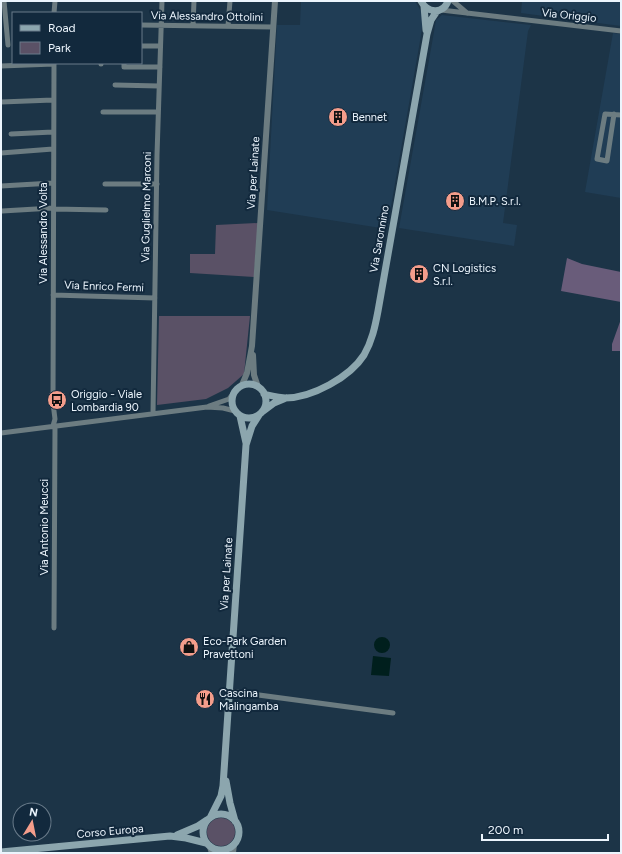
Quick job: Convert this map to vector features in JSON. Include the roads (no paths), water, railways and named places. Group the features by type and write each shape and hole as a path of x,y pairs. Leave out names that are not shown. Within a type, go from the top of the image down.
{"main road":[{"name":"Via Saronnino","path":"260,413 274,403 286,398 310,393 325,387 341,377 363,356 373,335 426,34 433,15 445,7 448,1"},
{"name":"Via Saronnino","path":"423,4 426,34"},
{"path":"423,4 433,11 439,10"},
{"path":"242,385 253,385 258,387 264,394 266,403 260,413 250,418 237,413 232,401 235,391 242,385"},
{"name":"Via Saronnino","path":"264,394 286,398"},
{"name":"Via per Lainate","path":"237,413 246,445"},
{"name":"Via per Lainate","path":"224,769 246,445 252,426 260,413"},
{"path":"224,769 227,791 239,833 238,839 234,844 225,850 210,848 203,837 203,831 221,796 224,769"},
{"path":"209,818 216,814 227,815 235,821"},
{"name":"Corso Europa","path":"1,852 170,836 191,830 209,818"},
{"name":"Corso Europa","path":"170,836 191,839 210,848"},
{"name":"Corso Europa","path":"12,853 53,847"}],"street":[{"path":"4,1 8,45"},
{"path":"54,12 55,1"},
{"name":"Via Guglielmo Marconi","path":"153,413 156,184 162,1"},
{"path":"193,25 194,1"},
{"path":"228,26 230,1"},
{"name":"Via per Lainate","path":"242,385 247,373 252,346 275,1"},
{"path":"453,1 467,14"},
{"name":"Via Origgio","path":"439,10 621,31"},
{"name":"Via Alessandro Ottolini","path":"142,25 273,27"},
{"path":"142,46 160,46"},
{"path":"1,66 54,64"},
{"name":"Via Alessandro Volta","path":"54,64 53,403 51,419 54,426"},
{"path":"124,64 124,67 160,67"},
{"path":"115,85 159,86"},
{"path":"1,102 53,100"},
{"path":"103,112 158,112"},
{"path":"614,114 607,161 597,159 605,114 614,114 621,115"},
{"path":"11,134 53,132"},
{"path":"1,152 53,150"},
{"path":"1,186 53,183"},
{"path":"105,184 156,184"},
{"path":"2,211 53,209 106,210"},
{"name":"Via Enrico Fermi","path":"53,294 155,298"},
{"name":"Via per Lainate","path":"252,346 254,375 258,387"},
{"path":"207,407 229,399 235,391"},
{"path":"1,432 207,407 223,408 237,413"},
{"name":"Via Antonio Meucci","path":"54,426 54,628"},
{"path":"229,691 393,713"},
{"path":"233,853 234,844"}],"place":[{"name":"Bennet","path":"338,117"},
{"name":"B.M.P. S.r.l.","path":"455,201"},
{"name":"CN Logistics S.r.l.","path":"419,274"},
{"name":"Origgio - Viale Lombardia 90","path":"57,400"},
{"name":"Eco-Park Garden Pravettoni","path":"189,647"},
{"name":"Cascina Malingamba","path":"205,699"}]}
